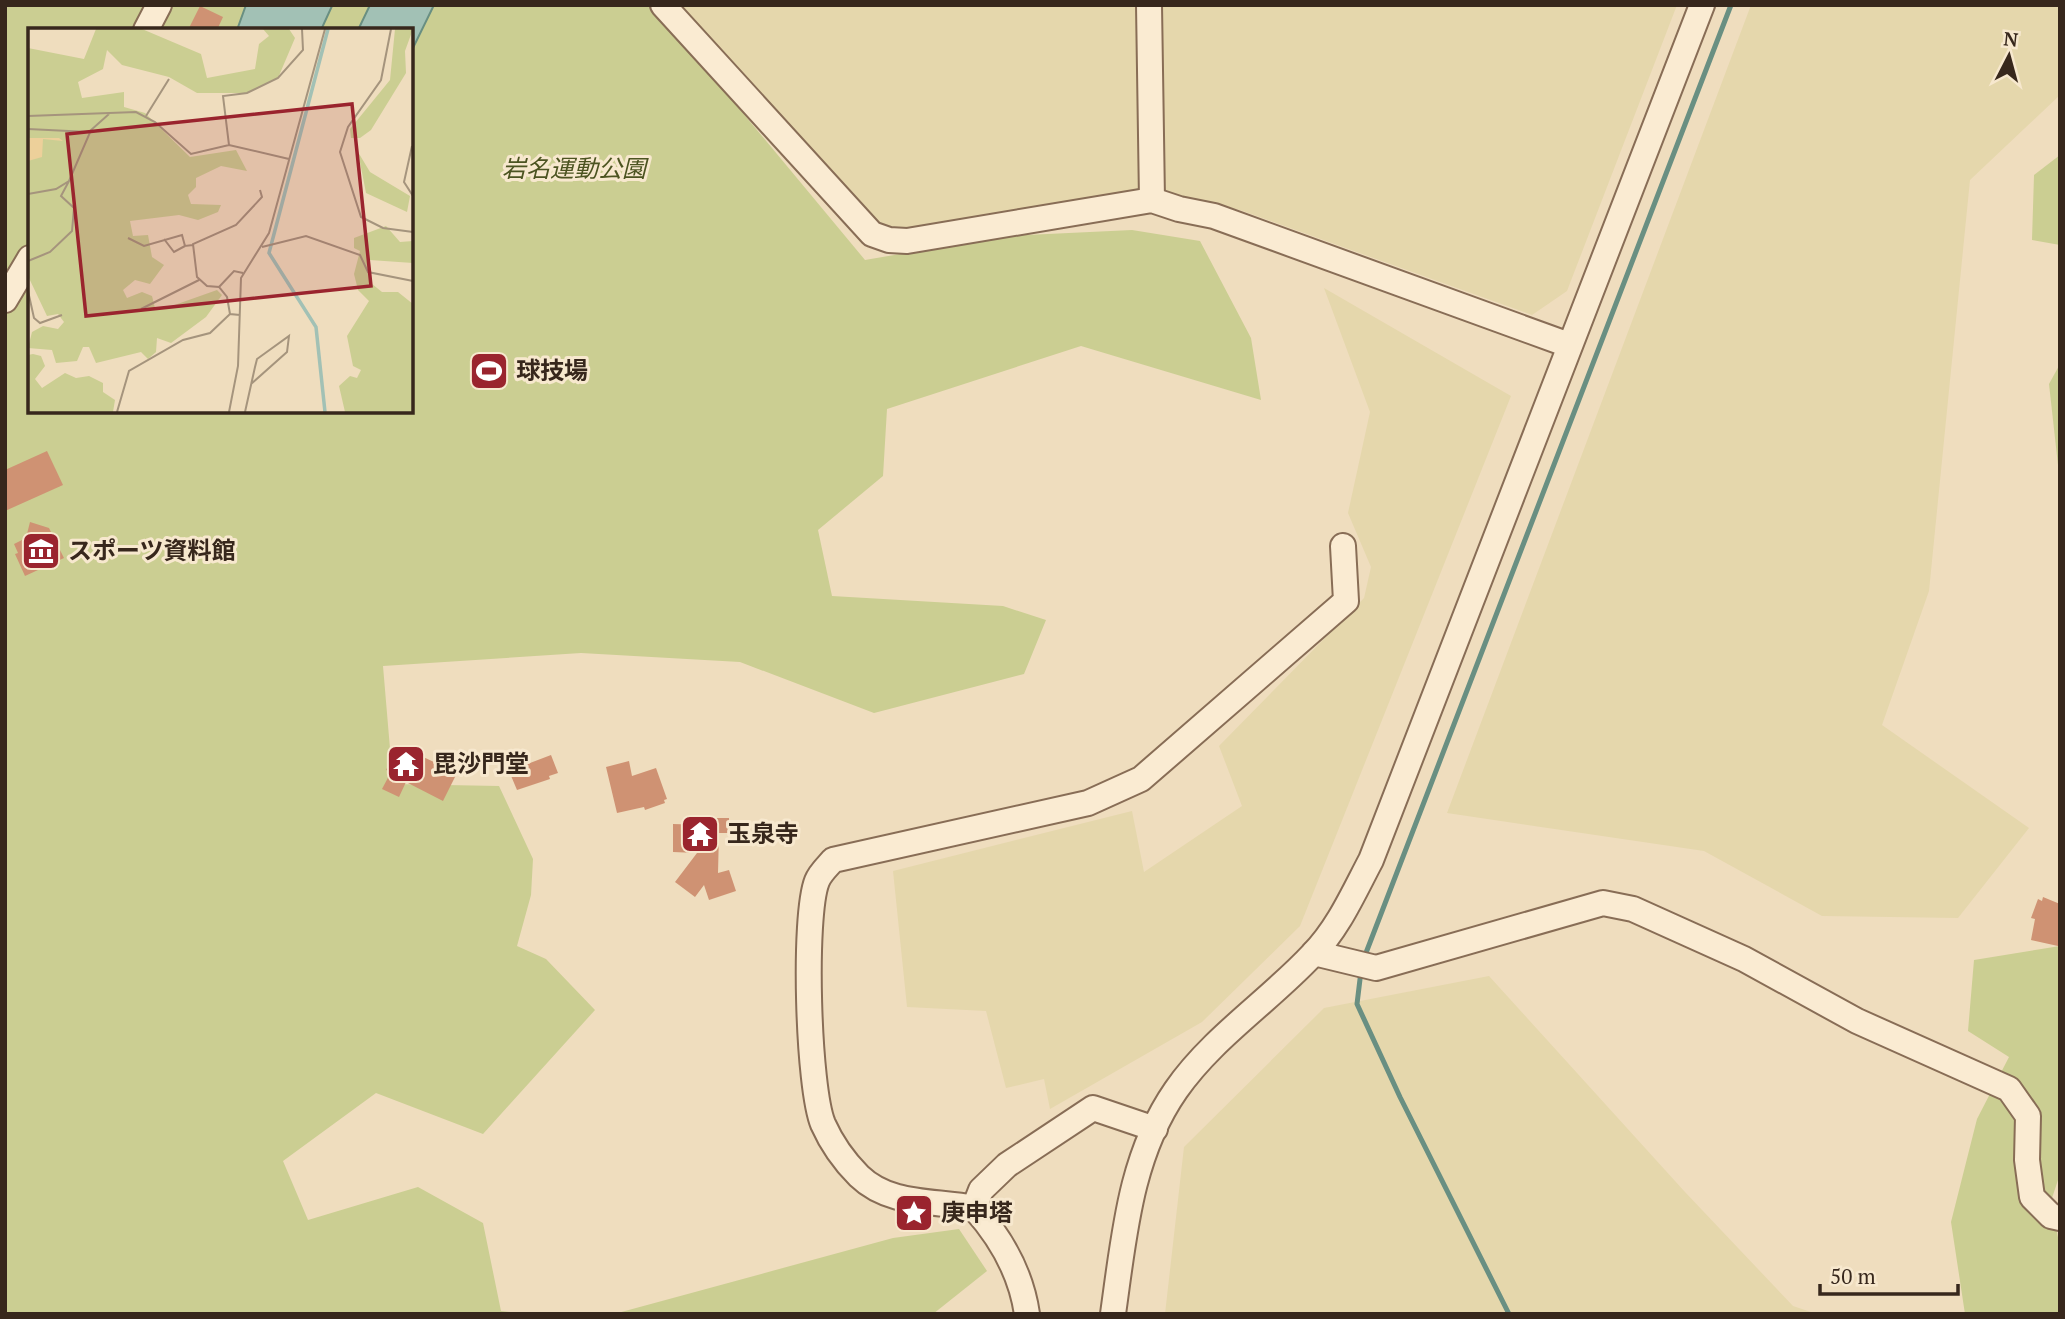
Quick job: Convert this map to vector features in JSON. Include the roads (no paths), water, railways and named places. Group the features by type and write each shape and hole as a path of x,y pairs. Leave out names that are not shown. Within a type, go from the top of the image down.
{"street":[{"path":"147,28 159,5"},
{"path":"663,5 872,234 889,240 906,241 1152,200 1214,216 1569,345"},
{"path":"1149,5 1152,200"},
{"path":"1114,1314 1126,1217 1139,1166 1175,1090 1201,1060 1314,953 1346,908 1371,860 1702,5"},
{"path":"5,299 28,261"},
{"path":"1027,1314 1023,1287 995,1231 974,1208 885,1195 859,1177 822,1122 810,1048 810,908 817,879 833,860 1088,803 1141,779 1346,601 1343,546"},
{"path":"1314,953 1376,968 1603,903 1633,909 1744,959 1857,1021 2009,1089 2028,1116 2028,1160 2032,1197 2051,1216 2060,1217"},
{"path":"974,1208 981,1190 1007,1166 1093,1108 1155,1129"}],"waterway":[{"path":"1364,958 1731,5"},
{"path":"1361,971 1357,1004 1400,1097 1509,1314"}],"place":[{"name":"球技場","path":"489,371"},
{"name":"スポーツ資料館","path":"41,551"},
{"name":"毘沙門堂","path":"406,764"},
{"name":"玉泉寺","path":"700,834"},
{"name":"庚申塔","path":"914,1213"}],"park label":[{"name":"岩名運動公園","path":"574,169"}]}
